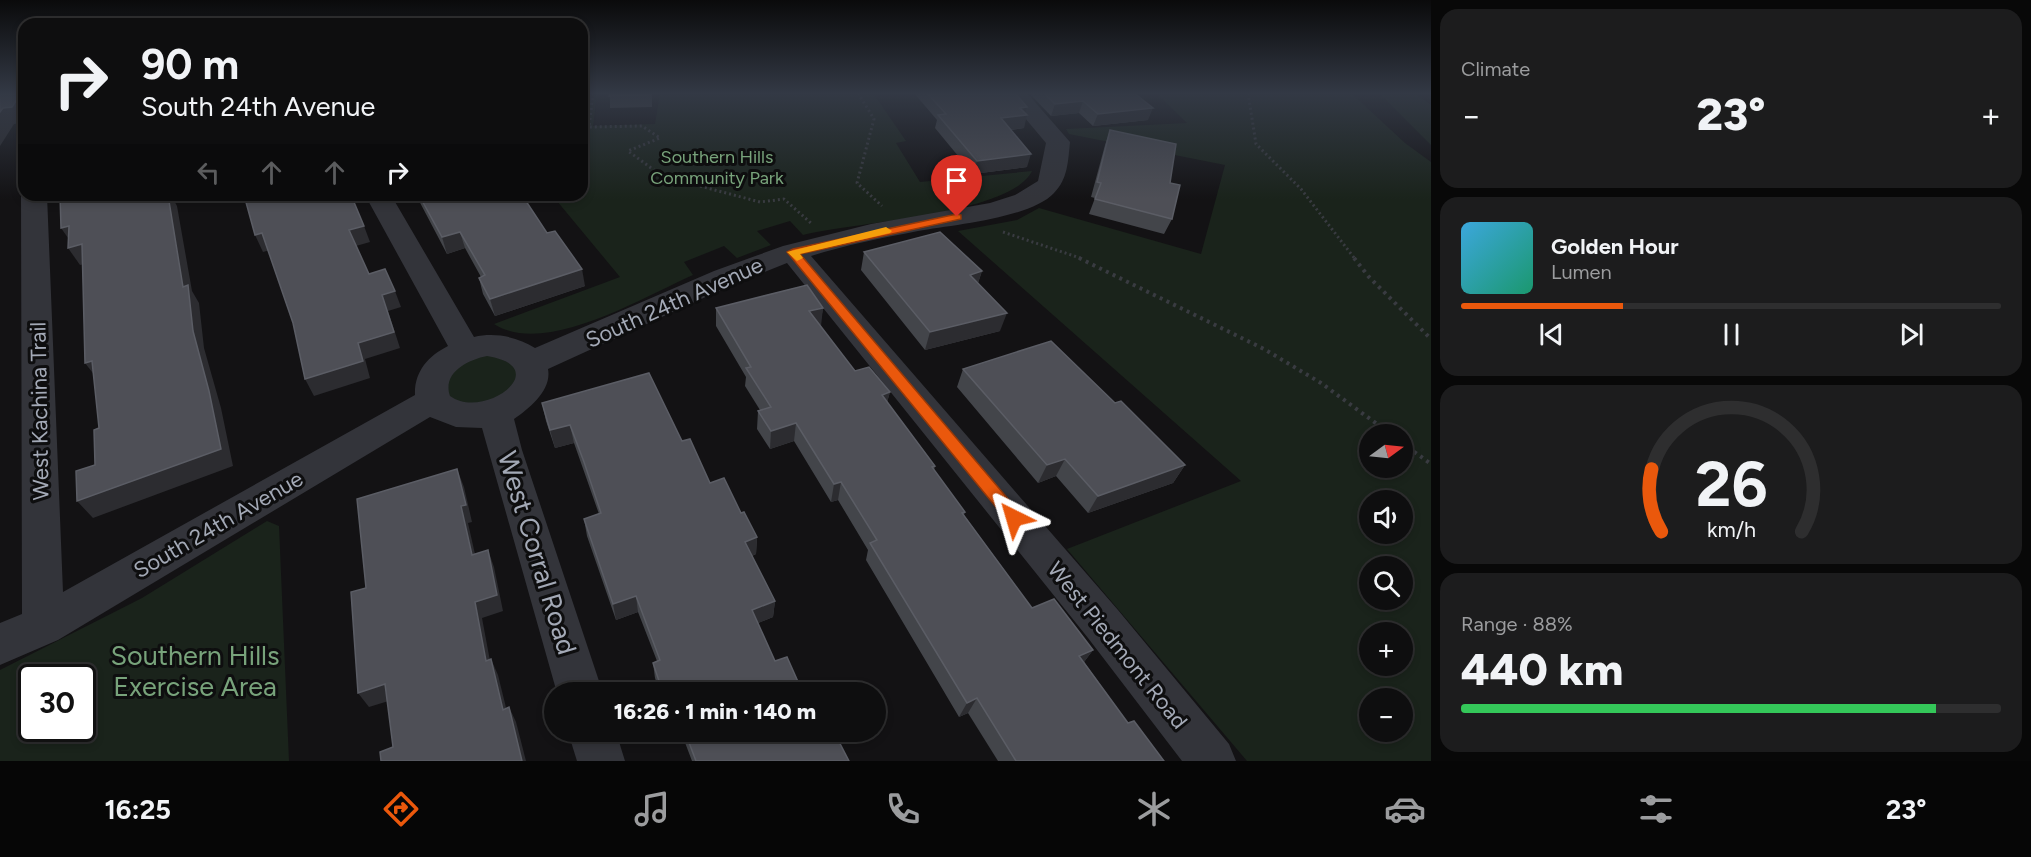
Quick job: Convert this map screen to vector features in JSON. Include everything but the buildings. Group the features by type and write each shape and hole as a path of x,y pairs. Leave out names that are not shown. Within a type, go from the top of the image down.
{"street":[{"name":"South 24th Avenue","path":"530,363 566,349 737,271 793,252 994,211 1040,193 1055,174 1058,142 1046,129"},
{"name":"West Kachina Trail","path":"34,201 43,626"},
{"path":"381,201 466,350"},
{"name":"West Piedmont Road","path":"793,252 1095,615 1212,761"},
{"path":"501,346 518,351 530,363 533,374 531,384 523,397 496,413 467,417 448,412 434,400 432,380 440,367 466,350 501,346"},
{"name":"South 24th Avenue","path":"0,644 43,626 398,418 434,400"},
{"name":"West Corral Road","path":"496,413 504,450 577,682"},
{"path":"595,742 601,761"}],"path":[{"path":"646,129 660,138 628,151 662,176 760,202 784,199"},
{"path":"872,129 870,144 860,161 856,183 890,213"},
{"path":"1254,129 1256,144 1301,189 1369,277 1431,339"},
{"path":"957,217 1085,260 1194,313 1321,383 1377,424"},
{"path":"1413,451 1431,464"}],"green space":[{"name":"Southern Hills Community Park","path":"588,129 897,129 906,141 896,143 920,182 1032,171 1018,186 994,198 928,215 803,235 790,221 757,231 771,245 737,258 724,246 684,262 693,275 622,309 566,329 540,333 515,332 494,324 620,277 557,201 588,201"},
{"path":"1066,129 1389,129 1431,162 1431,761 1247,761 1067,549 1241,481 958,231 1017,220 1039,208 1201,254 1225,165 1069,134"},
{"path":"1415,129 1431,129 1431,145"},
{"path":"475,347 533,374 467,417 433,380"},
{"name":"Southern Hills Exercise Area","path":"267,521 279,526 289,761 0,761 0,670 142,598"}],"slow traffic":[{"path":"797,258 793,252 886,231"}],"route":[{"path":"957,217 918,223 793,252 1014,518"}]}
